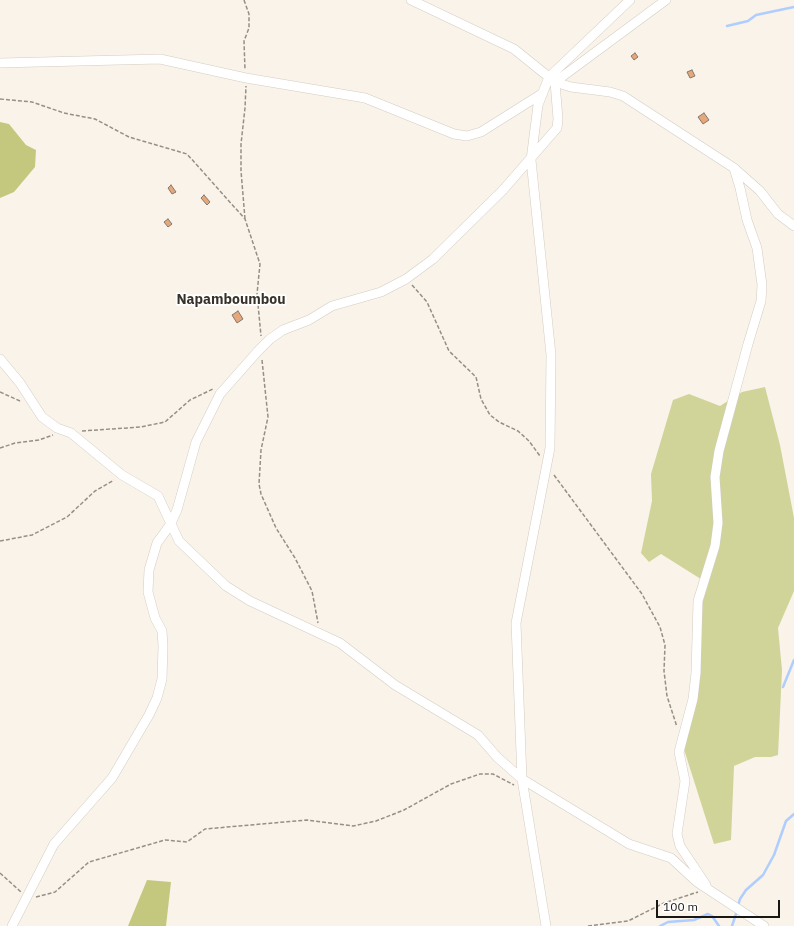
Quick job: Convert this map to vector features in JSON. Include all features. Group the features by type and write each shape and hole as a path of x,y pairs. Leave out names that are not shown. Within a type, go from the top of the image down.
{"street":[{"path":"411,0 514,49 552,80 571,87 610,92 623,96 734,168 760,191 778,214 794,226"},
{"path":"546,926 522,779 516,623 550,448 551,355 530,160 538,105 543,93 552,80 630,0"},
{"path":"552,80 666,0"},
{"path":"0,63 160,59 246,78 364,98 454,134 467,136 481,132 543,93"},
{"path":"12,926 54,844 112,778 149,715 157,698 162,679 162,631 155,618 148,592 149,570 157,543 170,525 177,510 196,442 220,394 262,347 283,330 309,320 332,306 381,292 406,279 433,259 503,190 557,128 558,119 552,80"},
{"path":"709,890 680,846 677,834 685,781 679,752 693,699 696,673 698,601 715,546 718,523 715,477 719,451 761,301 762,285 757,248 747,220 734,168"},
{"path":"0,359 20,383 42,417 57,428 71,433 122,475 158,496 170,525 179,541 226,586 250,601 340,643 395,685 478,735 496,757 522,779 629,844 671,858 697,882 764,926"}],"path":[{"path":"244,0 248,14 249,28 244,41 246,78 245,108 241,144 241,171 245,219 260,264 257,294 268,417 261,450 259,484 261,494 276,528 295,558 312,591 320,633"},
{"path":"0,99 32,102 64,113 95,119 129,137 187,154 245,219"},
{"path":"406,279 427,302 449,351 476,377 481,399 490,415 518,431 529,441 642,594 660,627 665,645 664,671 667,696 677,729"},
{"path":"0,448 15,443 39,440 65,431 142,427 164,422 190,400 217,387"},
{"path":"0,392 25,404"},
{"path":"0,541 32,535 67,517 96,491 122,475"},
{"path":"0,873 28,899 55,892 90,862 95,860 165,840 187,842 205,829 307,820 353,826 376,821 404,810 451,784 480,774 493,774 524,790"},
{"path":"588,926 628,921 664,903 709,890"}],"green space":[{"path":"0,122 9,124 26,145 36,150 35,167 14,192 0,198"},
{"path":"765,387 780,445 794,518 794,591 778,628 782,670 778,755 771,757 755,757 734,766 731,840 714,844 682,743 693,699 704,581 661,554 649,562 641,553 652,501 651,474 673,400 689,394 720,406 742,392"},
{"path":"147,880 171,882 166,926 128,926"}],"building":[{"path":"635,53 638,57 634,60 631,56"},
{"path":"692,70 695,76 690,78 687,72"},
{"path":"704,113 709,120 703,124 698,117"},
{"path":"171,185 176,192 172,194 168,188"},
{"path":"204,195 210,202 207,205 201,198"},
{"path":"168,219 172,224 168,227 164,222"},
{"path":"238,311 243,319 237,323 232,315"}],"waterway":[{"path":"727,26 748,21 756,15 794,7"},
{"path":"783,687 794,660"},
{"path":"738,906 740,899 746,890 763,875 774,855 786,821 794,814"},
{"path":"732,926 737,911"},
{"path":"660,926 668,922 694,920 708,914 712,916 719,926"}],"district":[{"name":"Napamboumbou","path":"231,300"}]}
